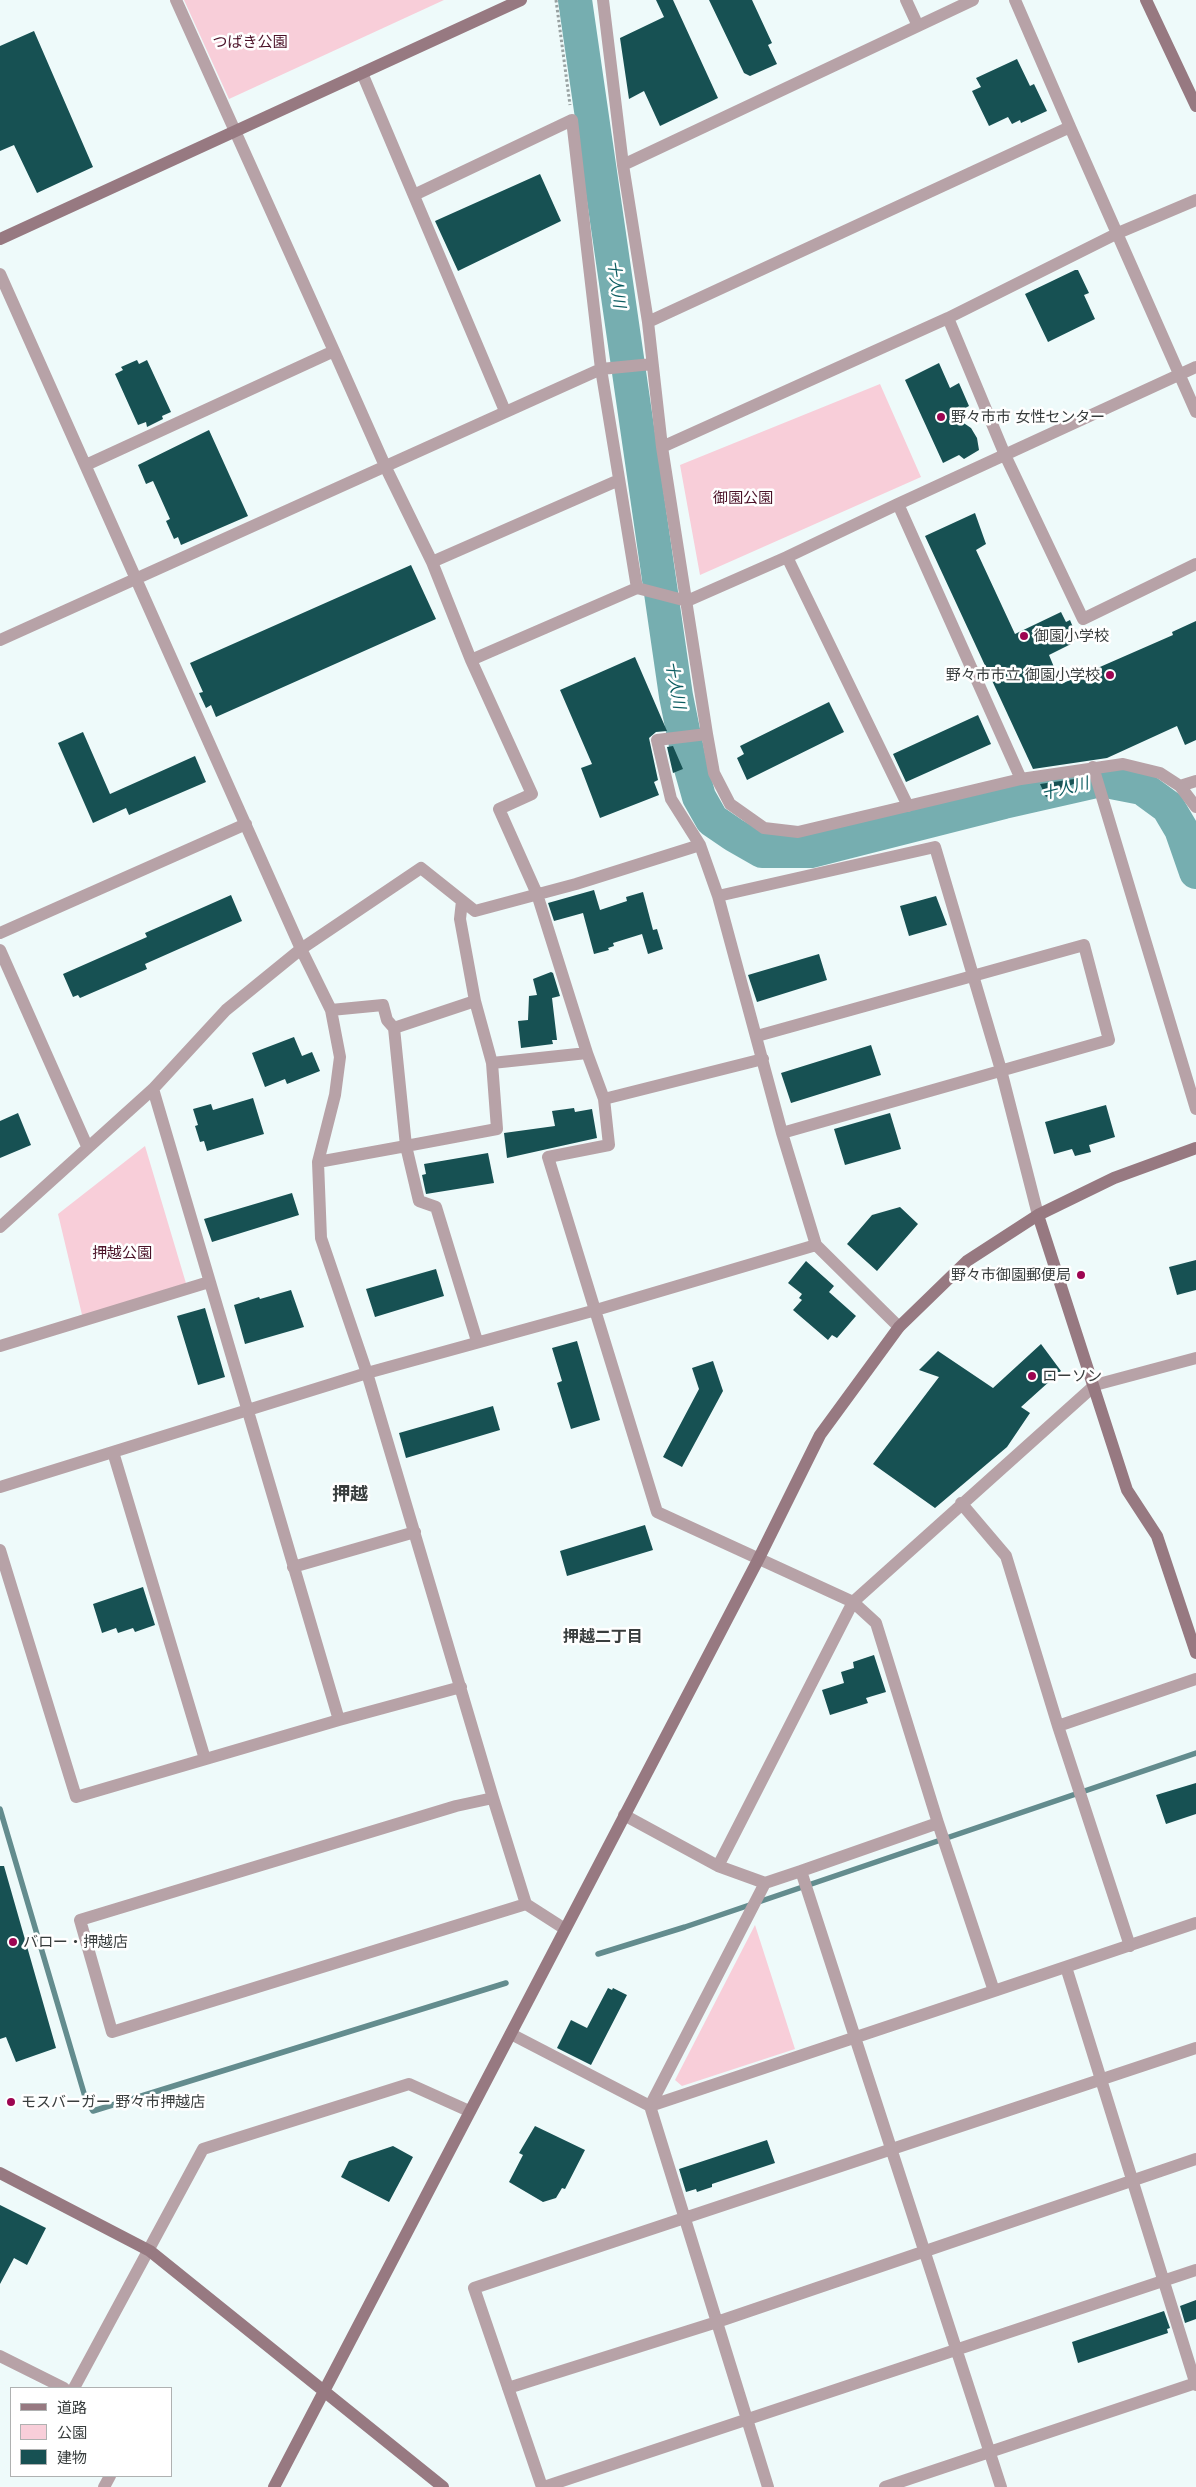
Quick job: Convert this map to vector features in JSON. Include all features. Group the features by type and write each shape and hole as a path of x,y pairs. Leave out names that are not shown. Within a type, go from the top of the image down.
{"street":[{"path":"176,0 386,468 432,562 471,660 532,794 499,809 537,894 587,1053 604,1099 609,1145 548,1157 656,1512 853,1602 876,1623 942,1834 994,1991"},
{"path":"0,239 521,0"},
{"path":"603,0 623,165 648,322 648,364 662,447 702,734 714,773 730,804 764,828 798,832 1021,779 1094,772 1123,764 1160,774 1180,786 1196,807"},
{"path":"906,0 918,26"},
{"path":"623,165 973,0"},
{"path":"1015,0 1118,233 1178,375 1196,412"},
{"path":"1146,0 1196,106"},
{"path":"362,74 505,411"},
{"path":"414,195 572,120 601,369 620,480 642,590"},
{"path":"648,322 1070,127"},
{"path":"662,447 948,318 1118,233 1196,200"},
{"path":"0,274 301,949 332,1010 340,1056 335,1095 318,1162 321,1238 366,1373 415,1532 526,1904 565,1929"},
{"path":"948,318 1005,455 1083,619 1196,564"},
{"path":"86,465 334,351"},
{"path":"0,640 386,468 505,411 601,369 648,364"},
{"path":"471,660 642,590 682,600 787,557 1196,367"},
{"path":"432,562 620,480"},
{"path":"898,504 1021,779"},
{"path":"787,557 908,806"},
{"path":"702,734 656,740 672,799 700,845 718,896 782,1133 816,1245 899,1327"},
{"path":"1094,772 1196,1109"},
{"path":"1180,786 1196,781"},
{"path":"0,933 246,824"},
{"path":"0,1227 87,1146 153,1089 226,1010 301,949 421,868 475,910 537,894 700,845"},
{"path":"718,896 935,847 1001,1070 1038,1216 1095,1385 1127,1490 1157,1536 1196,1652"},
{"path":"318,1162 497,1129 492,1063 475,1002 460,918 462,901"},
{"path":"757,1036 1084,945 1109,1040 782,1133"},
{"path":"0,950 87,1146"},
{"path":"394,1028 475,1002"},
{"path":"332,1010 383,1005 386,1020 394,1028 406,1146 419,1201 436,1207 477,1341"},
{"path":"492,1063 587,1053"},
{"path":"604,1099 763,1059"},
{"path":"153,1089 246,1410 339,1720"},
{"path":"274,2487 758,1560 820,1435 899,1327 967,1261 1038,1216 1114,1178 1196,1148"},
{"path":"0,1487 366,1373 477,1341 596,1310 816,1245"},
{"path":"0,1346 209,1282"},
{"path":"718,1866 853,1602 961,1503 1095,1385 1196,1358"},
{"path":"114,1452 205,1759"},
{"path":"961,1503 1006,1556 1058,1726 1130,1946"},
{"path":"293,1567 415,1532"},
{"path":"0,1550 76,1797 339,1720 461,1687"},
{"path":"1058,1726 1196,1679"},
{"path":"493,1798 456,1806 80,1920 112,2032 526,1904"},
{"path":"624,1815 763,1888 804,1880 942,1834"},
{"path":"804,1880 890,2150 1001,2487"},
{"path":"763,1888 650,2106 683,2218 768,2487"},
{"path":"511,2034 650,2106 1196,1923"},
{"path":"885,2487 1196,2384 1162,2282 1066,1967"},
{"path":"1196,2048 474,2288 543,2487 956,2352 1196,2270"},
{"path":"75,2387 150,2251 203,2149 408,2084 469,2111"},
{"path":"508,2388 717,2322 1196,2159"},
{"path":"0,2173 150,2251 442,2487"},
{"path":"0,2356 62,2387"}],"path":[{"path":"556,0 572,120"}],"green space":[{"name":"つばき公園","path":"184,0 444,0 229,99"},
{"name":"御園公園","path":"880,384 921,477 700,575 680,465"},
{"name":"押越公園","path":"145,1146 188,1290 83,1319 58,1214"},
{"path":"755,1925 795,2049 682,2086 675,2080"}],"building":[{"path":"656,0 673,0 718,98 660,126 644,91 629,99 620,38 664,17"},
{"path":"709,0 752,0 772,43 768,45 777,64 750,76 744,73"},
{"path":"34,31 93,167 37,193 14,145 0,151 0,46"},
{"path":"1017,59 1030,86 1034,84 1047,111 1021,123 1020,120 1012,124 1008,117 989,126 972,91 981,87 976,78"},
{"path":"540,174 561,221 458,271 435,221"},
{"path":"1078,270 1089,293 1084,295 1095,319 1048,342 1025,294"},
{"path":"137,360 139,364 147,360 171,412 162,416 163,419 147,427 146,422 138,425 115,374 123,370 121,367"},
{"name":"野々市市 女性センター","path":"939,363 950,388 959,383 969,406 952,415 971,428 977,438 979,450 964,459 959,455 943,463 905,380"},
{"path":"209,430 248,516 181,545 178,537 174,539 166,521 170,519 153,481 146,484 138,465"},
{"name":"御園小学校","path":"975,513 986,544 976,550 1015,634 1061,612 1066,622 1070,620 1077,637 1071,644 1049,655 1061,684 1173,635 1172,632 1196,621 1196,740 1185,745 1177,726 1107,758 1033,769 925,536"},
{"path":"411,565 436,619 216,717 211,705 206,708 199,693 203,692 190,663"},
{"path":"635,657 667,731 656,732 649,738 658,780 654,782 659,795 600,818 581,768 592,764 560,690"},
{"path":"829,702 844,732 747,780 737,758 744,754 740,746"},
{"path":"978,715 991,744 906,782 893,754"},
{"path":"83,732 110,794 195,756 206,782 129,815 126,808 93,823 58,743"},
{"path":"673,746 683,769 673,773 667,747"},
{"path":"1088,777 1046,797 1040,784"},
{"path":"594,890 600,910 627,901 626,897 643,892 653,930 657,929 663,949 648,954 642,934 613,943 614,946 608,948 609,950 594,954 583,913 554,921 548,903"},
{"path":"231,895 242,921 145,964 147,969 80,998 78,995 73,997 63,974 147,937 145,933"},
{"path":"936,896 947,925 909,936 900,906"},
{"path":"819,954 827,980 757,1002 748,975"},
{"path":"551,972 553,973 560,996 552,998 557,1040 552,1040 553,1044 521,1048 518,1021 528,1020 529,996 537,995 533,979"},
{"path":"294,1037 302,1056 312,1052 320,1071 287,1084 285,1079 265,1087 252,1053"},
{"path":"871,1045 881,1075 791,1103 781,1073"},
{"path":"253,1098 264,1134 207,1151 204,1141 200,1142 195,1126 198,1125 193,1109 211,1104 213,1110"},
{"path":"1106,1105 1115,1137 1089,1145 1091,1152 1075,1156 1072,1149 1054,1154 1045,1122"},
{"path":"574,1108 575,1112 592,1109 597,1138 507,1158 504,1133 555,1126 552,1111"},
{"path":"18,1113 31,1145 0,1158 0,1121"},
{"path":"890,1113 901,1149 845,1165 834,1129"},
{"path":"488,1153 494,1183 426,1194 422,1175 426,1174 424,1164"},
{"path":"292,1193 299,1215 212,1242 204,1219"},
{"path":"900,1207 918,1224 877,1271 847,1244 872,1215"},
{"path":"1196,1260 1196,1290 1177,1295 1169,1267"},
{"path":"806,1261 834,1286 829,1292 856,1316 837,1338 832,1335 828,1340 793,1310 802,1300 799,1298 802,1294 788,1283"},
{"path":"436,1269 444,1296 375,1317 366,1289"},
{"path":"291,1290 304,1327 245,1344 234,1305"},
{"path":"205,1308 225,1377 198,1385 177,1316"},
{"path":"577,1341 600,1420 571,1429 557,1383 562,1381 552,1348"},
{"path":"1041,1344 1061,1371 1021,1407 1030,1413 1007,1447 935,1508 873,1464 939,1377 919,1370 938,1351 993,1388"},
{"path":"713,1361 723,1391 682,1467 663,1457 699,1389 692,1368"},
{"path":"493,1406 500,1430 406,1458 399,1433"},
{"path":"645,1525 653,1550 567,1576 560,1551"},
{"path":"143,1587 155,1625 135,1632 133,1628 118,1633 116,1628 102,1633 93,1604"},
{"path":"874,1655 886,1692 866,1698 868,1703 830,1715 822,1690 844,1683 841,1672 854,1668 853,1662"},
{"path":"1196,1783 1196,1814 1166,1824 1156,1795"},
{"name":"バロー・押越店","path":"0,1866 4,1866 56,2048 16,2062 6,2037 0,2039"},
{"path":"608,1988 612,1990 613,1988 627,1995 591,2065 557,2048 571,2020 587,2028"},
{"path":"535,2126 585,2150 565,2189 562,2188 556,2198 543,2202 509,2182 523,2155 519,2153"},
{"path":"767,2140 775,2163 712,2184 712,2187 697,2192 696,2189 686,2192 679,2169"},
{"path":"393,2146 413,2157 389,2202 341,2177 349,2161"},
{"path":"0,2205 46,2228 27,2265 14,2258 0,2284"},
{"path":"1196,2300 1196,2319 1185,2323 1180,2306"},
{"path":"1164,2311 1170,2328 1167,2329 1168,2333 1078,2363 1072,2342"}],"waterway":[{"name":"十人川","path":"575,0 676,696 690,765 699,797 712,820 762,851 811,851 1004,802 1101,780 1142,788 1168,807 1181,829 1196,872"},
{"path":"598,1954 685,1927 1196,1753"},
{"path":"0,1809 86,2100 93,2111 506,1983"}],"place":[{"name":"野々市市 女性センター","path":"941,417"},
{"name":"御園小学校","path":"1024,636"},
{"name":"野々市市立 御園小学校","path":"1110,675"},
{"name":"野々市御園郵便局","path":"1081,1275"},
{"name":"ローソン","path":"1032,1376"},
{"name":"バロー・押越店","path":"13,1942"},
{"name":"モスバーガー 野々市押越店","path":"11,2102"}],"district":[{"name":"押越","path":"350,1495"},
{"name":"押越二丁目","path":"603,1637"}]}
